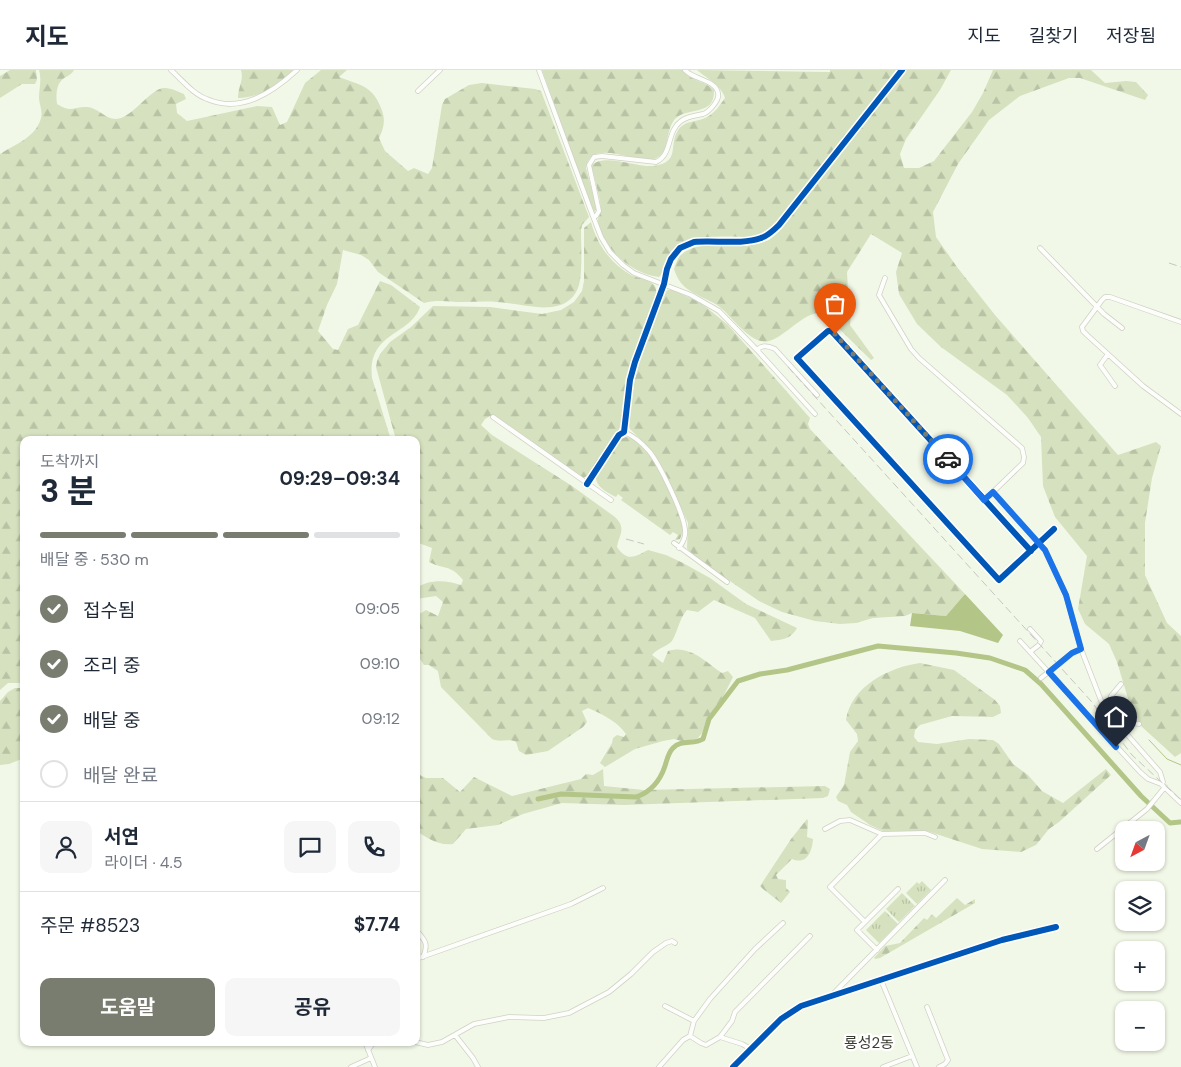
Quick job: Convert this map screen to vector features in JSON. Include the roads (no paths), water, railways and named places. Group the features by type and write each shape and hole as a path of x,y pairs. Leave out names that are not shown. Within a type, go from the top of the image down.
{"street":[{"path":"171,70 207,100 237,104 254,100 272,90 297,70"},
{"path":"418,90 440,70"},
{"path":"539,70 591,211 606,246 616,259 628,269 691,295 719,311 815,414"},
{"path":"596,216 599,211 589,166 594,157 602,156 656,162 666,154 670,138 679,122 706,112 716,102 719,96 718,92 702,79 688,74 685,70"},
{"path":"587,484 618,436 624,432 630,380 671,259 686,244 704,241 748,241 760,239 780,225 902,70"},
{"path":"1040,248 1097,307 1122,328"},
{"path":"885,278 879,295 911,349 930,369 1023,450 1023,463 984,500"},
{"path":"1181,322 1110,296 1105,298 1082,327 1083,331 1143,386 1181,414"},
{"path":"1031,551 831,331 828,331 797,358 999,580 1031,551 1054,529"},
{"path":"757,350 765,346 775,349 817,395"},
{"path":"1108,354 1100,364 1115,386"},
{"path":"493,417 611,500"},
{"path":"624,432 632,436 651,452 670,489 685,528 685,536 679,548"},
{"path":"993,492 1040,542 1049,557 1066,595 1091,679 1103,704 1110,715 1160,772 1163,786 1151,805 1097,849"},
{"path":"1007,525 1016,517"},
{"path":"674,543 727,582"},
{"path":"1030,629 1041,641 1030,652"},
{"path":"1020,641 1140,772 1148,779 1163,786 1181,803"},
{"path":"1041,678 1072,653 1081,649"},
{"path":"1103,704 1111,700 1121,684"},
{"path":"1111,700 1133,723 1139,724"},
{"path":"825,829 845,819 882,834 926,834 935,836"},
{"path":"865,922 830,887 882,834"},
{"path":"832,996 945,880"},
{"path":"420,958 571,904 603,888"},
{"path":"877,950 857,930 898,889"},
{"path":"660,1067 683,1040 690,1036 694,1021 710,999 755,949 783,923"},
{"path":"733,1067 781,1019 792,1011 1002,940 1056,927"},
{"path":"420,935 428,947 423,957"},
{"path":"690,1036 706,1045 720,1037 732,1021 735,1012 810,936"},
{"path":"420,1044 435,1044 474,1024 491,1020 508,1017 544,1018 569,1013 614,988 631,974 646,957 666,943 675,943"},
{"path":"881,980 917,1067"},
{"path":"665,1006 694,1021"},
{"path":"927,1007 948,1060 939,1067"},
{"path":"455,1035 478,1067"},
{"path":"720,1037 742,1044 750,1049"},
{"path":"366,1046 375,1067"},
{"path":"368,1050 371,1046"},
{"path":"884,1067 912,1056"},
{"path":"351,1067 371,1058"}],"waterway":[{"path":"538,799 561,794 636,797 641,795 658,781 669,754 676,745 703,739 709,719 738,681 878,646 990,658 1025,670 1041,684 1141,796 1170,823 1180,822"},
{"path":"1149,740 1167,759 1181,765"}],"railway":[{"path":"1169,263 1181,267"},
{"path":"788,367 1091,701 1132,755 1181,800"},
{"path":"626,539 644,544"}],"district":[{"name":"룡성2동","path":"869,1043"}]}
